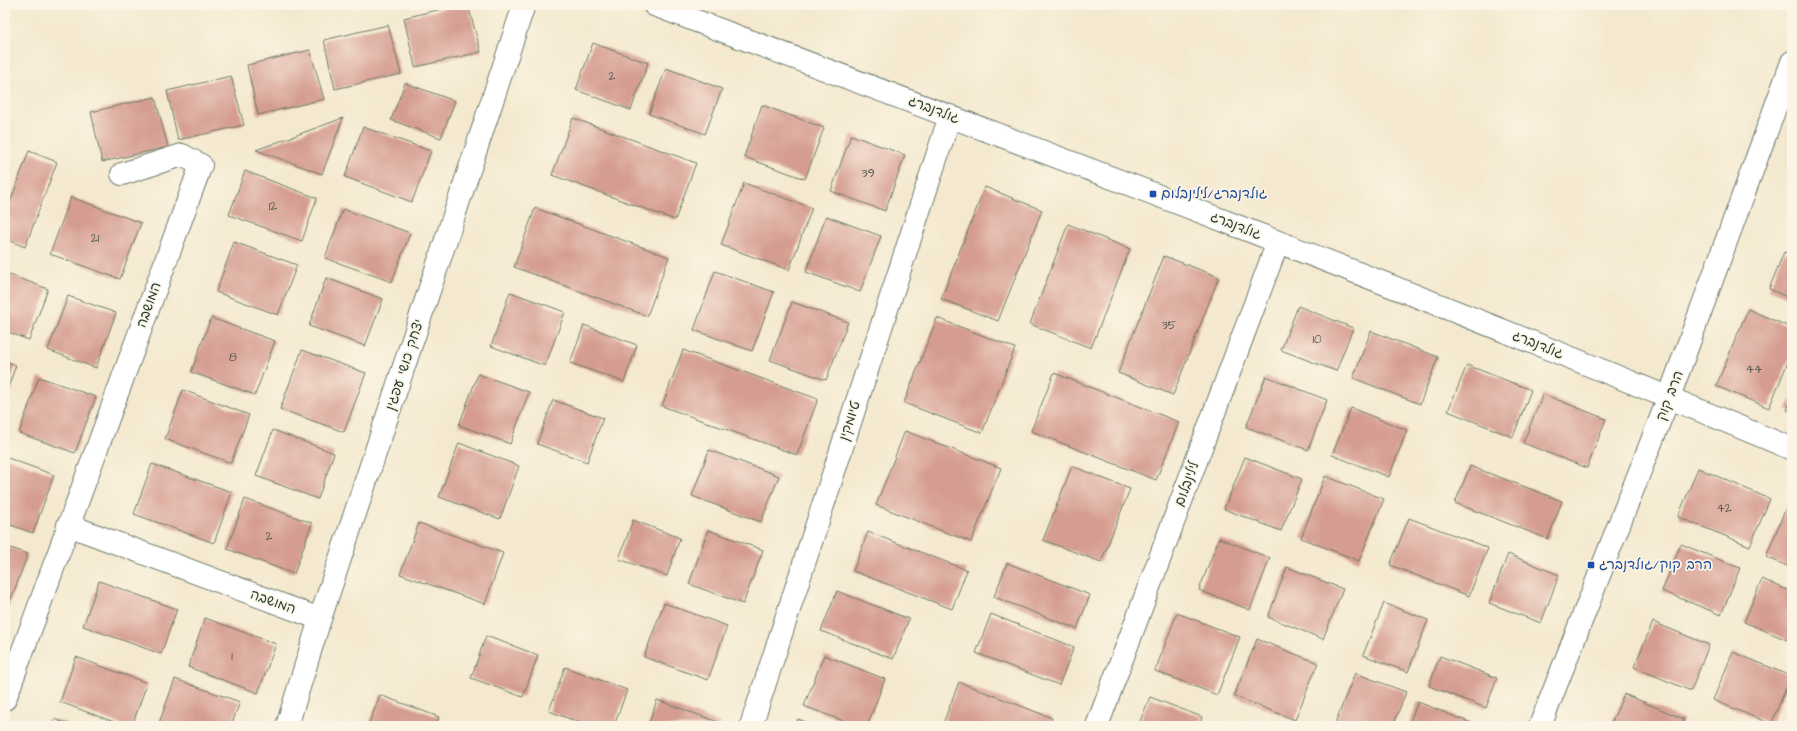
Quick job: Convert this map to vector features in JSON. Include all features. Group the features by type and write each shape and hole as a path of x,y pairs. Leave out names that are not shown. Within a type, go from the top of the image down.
{"street":[{"name":"יצחק כושי עפגין","path":"286,726 320,619 524,5"},
{"name":"גולדנברג","path":"654,5 950,116 1278,242 1670,398 1792,449"},
{"name":"הרב קוק","path":"1540,726 1670,398 1792,62"},
{"name":"טיומקין","path":"751,726 950,116"},
{"name":"המושבה","path":"5,699 201,165 182,155 122,174"},
{"name":"לילינבלום","path":"1097,726 1278,242"},
{"name":"המושבה","path":"68,525 320,619"}],"building":[{"path":"458,5 468,5 481,52 415,67 404,18"},
{"path":"388,25 401,74 335,89 324,40"},
{"path":"593,43 648,63 631,110 576,90"},
{"path":"310,50 324,99 258,115 247,65"},
{"path":"666,68 722,89 705,134 649,114"},
{"path":"231,76 244,125 178,140 167,91"},
{"path":"405,83 455,101 441,138 391,120"},
{"path":"155,97 168,147 102,162 91,112"},
{"path":"762,105 824,128 805,179 744,157"},
{"path":"343,118 322,174 256,150"},
{"path":"573,118 696,163 675,220 552,175"},
{"path":"363,127 431,151 412,202 345,177"},
{"path":"851,135 905,155 885,211 831,191"},
{"path":"29,151 57,162 25,247 5,239 5,216"},
{"path":"245,171 317,198 302,241 229,215"},
{"path":"744,183 812,208 789,270 721,245"},
{"path":"985,187 1042,210 998,321 941,299"},
{"path":"71,197 141,223 120,279 50,254"},
{"path":"535,208 669,257 647,316 514,267"},
{"path":"343,209 410,233 392,282 325,258"},
{"path":"826,216 881,236 860,292 806,272"},
{"path":"1068,224 1130,249 1091,348 1030,324"},
{"path":"234,242 297,265 278,315 216,292"},
{"path":"1784,252 1792,255 1792,299 1769,289"},
{"path":"1164,256 1219,277 1173,395 1118,373"},
{"path":"715,271 774,292 752,351 694,330"},
{"path":"5,273 48,289 29,340 5,331"},
{"path":"326,278 383,299 365,346 309,326"},
{"path":"510,292 565,312 545,366 491,346"},
{"path":"68,296 116,313 96,368 48,350"},
{"path":"792,302 848,322 826,380 770,360"},
{"path":"1298,306 1353,328 1336,371 1281,350"},
{"path":"1748,309 1792,328 1792,352 1769,408 1716,386"},
{"path":"211,318 275,341 255,395 191,372"},
{"path":"937,318 1015,348 982,433 904,403"},
{"path":"584,325 637,345 624,382 570,363"},
{"path":"1371,331 1438,357 1420,404 1353,378"},
{"path":"302,350 366,373 344,432 280,409"},
{"path":"683,350 818,399 797,455 662,406"},
{"path":"5,361 16,365 5,396"},
{"path":"1467,365 1531,390 1513,437 1448,411"},
{"path":"1054,373 1179,422 1156,480 1031,431"},
{"path":"478,374 529,392 510,444 459,425"},
{"path":"1266,376 1327,400 1308,450 1246,427"},
{"path":"39,377 96,397 75,453 19,433"},
{"path":"183,390 249,415 231,463 165,439"},
{"path":"1543,394 1606,419 1587,468 1523,443"},
{"path":"1792,398 1792,412 1787,410"},
{"path":"553,400 603,418 587,462 537,444"},
{"path":"1351,408 1407,430 1389,477 1332,455"},
{"path":"273,430 334,453 318,499 256,476"},
{"path":"905,431 1001,468 971,542 876,505"},
{"path":"459,443 519,466 500,519 439,497"},
{"path":"709,450 779,476 761,522 692,496"},
{"path":"5,457 54,475 33,533 5,523"},
{"path":"1245,457 1302,479 1281,531 1224,509"},
{"path":"152,464 232,492 214,543 134,514"},
{"path":"1072,466 1130,489 1101,562 1043,540"},
{"path":"1470,466 1562,501 1548,539 1455,503"},
{"path":"1698,468 1770,499 1750,546 1678,517"},
{"path":"1325,476 1384,499 1359,561 1301,538"},
{"path":"245,499 312,523 294,574 227,549"},
{"path":"1787,505 1792,507 1792,568 1766,557"},
{"path":"1409,518 1488,548 1469,596 1390,565"},
{"path":"633,520 680,538 667,576 619,559"},
{"path":"419,523 503,553 485,604 400,574"},
{"path":"708,530 763,550 743,604 689,584"},
{"path":"868,532 967,570 952,609 853,571"},
{"path":"1219,538 1270,558 1250,610 1199,590"},
{"path":"1681,544 1740,568 1721,615 1662,591"},
{"path":"5,546 28,554 8,607 5,606"},
{"path":"1508,554 1559,575 1541,623 1489,603"},
{"path":"1007,563 1090,595 1077,629 994,597"},
{"path":"1287,567 1343,589 1323,639 1268,617"},
{"path":"1762,579 1792,592 1792,642 1744,622"},
{"path":"99,581 177,609 161,654 83,626"},
{"path":"837,591 909,619 893,659 821,631"},
{"path":"664,603 727,626 708,680 644,657"},
{"path":"1384,603 1428,620 1408,672 1363,655"},
{"path":"1177,613 1240,637 1217,695 1155,671"},
{"path":"991,614 1074,647 1059,685 976,653"},
{"path":"205,618 276,644 258,693 188,667"},
{"path":"1653,622 1709,645 1691,691 1634,667"},
{"path":"486,636 538,655 523,697 471,678"},
{"path":"1257,639 1318,663 1295,720 1234,696"},
{"path":"1733,652 1791,676 1771,724 1713,700"},
{"path":"824,655 885,679 867,726 857,726 804,706"},
{"path":"1440,656 1497,678 1486,708 1429,686"},
{"path":"76,657 147,683 132,726 125,726 60,702"},
{"path":"565,667 627,690 614,726 589,726 549,711"},
{"path":"1355,673 1406,692 1393,726 1334,726"},
{"path":"175,679 240,702 231,726 158,726"},
{"path":"959,682 1052,718 1049,726 942,726"},
{"path":"1624,694 1684,719 1681,726 1610,726"},
{"path":"380,695 439,717 436,726 368,726"},
{"path":"1150,697 1202,717 1199,726 1138,726"},
{"path":"657,700 721,723 720,726 648,726"},
{"path":"1418,702 1479,726 1408,726"},
{"path":"54,719 73,726 52,726"},
{"path":"798,719 816,726 795,726"}],"place":[{"name":"גולדנברג/לילינבלום","path":"1153,194"},
{"name":"הרב קוק/גולדנברג","path":"1591,565"}]}
